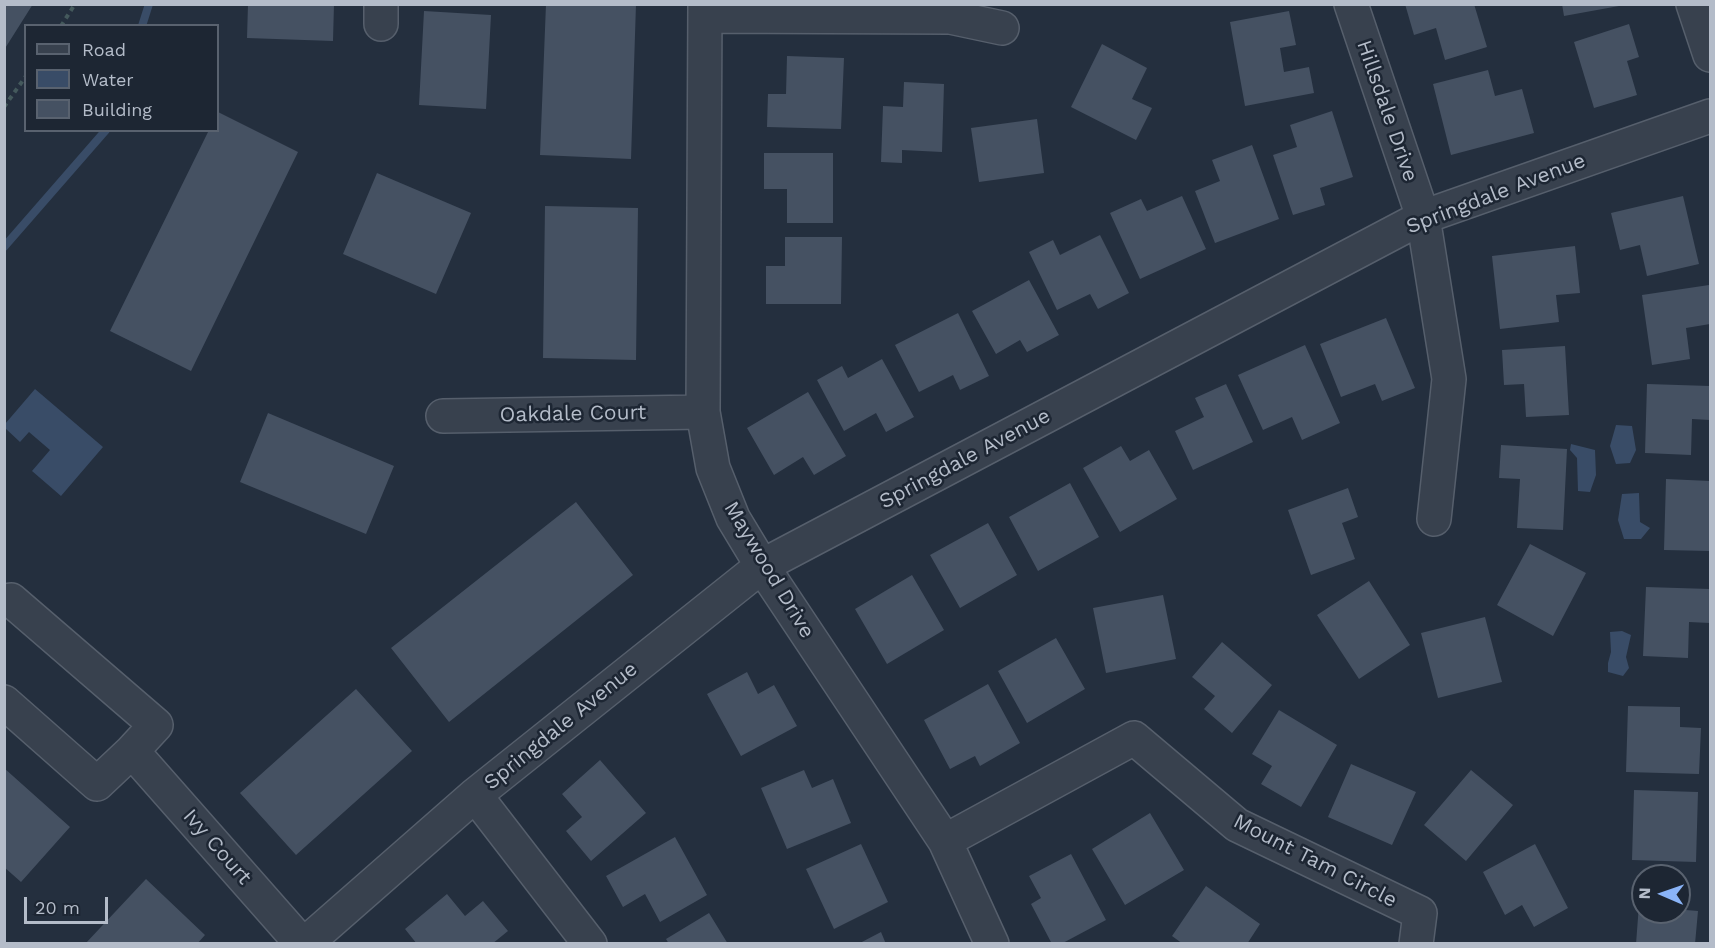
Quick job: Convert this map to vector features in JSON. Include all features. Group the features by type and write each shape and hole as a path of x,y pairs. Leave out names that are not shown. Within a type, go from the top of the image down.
{"street":[{"name":"Hillsdale Drive","path":"1352,4 1423,217 1449,380 1434,519"},
{"path":"1693,4 1710,55"},
{"path":"705,10 950,17 1002,28"},
{"name":"Maywood Drive","path":"705,10 703,412 713,468 733,518 762,566 945,840 992,944"},
{"name":"Springdale Avenue","path":"303,944 474,795 762,566 1423,217 1710,116"},
{"name":"Oakdale Court","path":"443,416 703,412"},
{"path":"4,601 11,600 156,725 97,784 4,702"},
{"name":"Mount Tam Circle","path":"945,840 1134,738 1237,825 1420,914 1416,944"},
{"name":"Ivy Court","path":"132,751 303,944"},
{"path":"474,795 590,944"}],"path":[{"path":"62,24 75,4"},
{"path":"4,107 24,79"}],"water":[{"path":"35,389 103,447 61,496 32,471 50,450 29,432 20,442 5,428 5,424"},
{"path":"1616,425 1632,426 1636,450 1630,463 1616,464 1610,446"},
{"path":"1571,444 1595,450 1596,475 1590,492 1578,491 1577,458 1570,450"},
{"path":"1639,493 1640,522 1650,528 1641,539 1624,539 1618,520 1622,494"},
{"path":"1622,631 1631,635 1626,657 1629,668 1623,676 1608,672 1611,652 1610,632"}],"building":[{"path":"4,4 33,4 4,50"},
{"path":"248,4 334,4 333,41 247,38"},
{"path":"546,4 636,4 631,159 540,155"},
{"path":"1405,4 1474,4 1487,47 1445,60 1436,28 1414,35"},
{"path":"1562,4 1619,4 1619,6 1564,16"},
{"path":"424,11 491,15 486,109 419,105"},
{"path":"1289,11 1296,45 1280,48 1284,72 1309,67 1314,93 1245,106 1230,22"},
{"path":"1629,24 1639,57 1627,61 1637,95 1594,108 1574,42"},
{"path":"1102,44 1147,68 1132,99 1152,108 1136,140 1071,107"},
{"path":"787,56 844,58 841,129 767,127 768,94 786,94"},
{"path":"1488,70 1495,96 1522,89 1534,133 1451,155 1433,84"},
{"path":"904,82 944,84 942,152 902,150 902,163 881,162 883,106 903,107"},
{"path":"1332,111 1353,177 1320,188 1325,205 1293,215 1273,155 1297,147 1290,125"},
{"path":"219,112 298,152 191,371 110,331 208,132 219,132"},
{"path":"1037,119 1044,173 979,182 971,128"},
{"path":"1252,145 1279,219 1215,243 1195,191 1220,181 1212,160"},
{"path":"764,153 833,153 833,223 787,223 787,189 764,189"},
{"path":"377,173 471,213 436,294 343,254"},
{"path":"1182,196 1206,249 1140,279 1110,213 1141,199 1147,211"},
{"path":"1683,196 1699,264 1647,276 1640,245 1620,250 1611,213"},
{"path":"545,206 638,208 636,360 543,358"},
{"path":"1100,235 1129,293 1098,309 1090,294 1057,310 1029,252 1053,240 1060,255"},
{"path":"785,237 842,237 841,304 766,304 766,266 785,266"},
{"path":"1575,246 1580,293 1556,295 1559,322 1500,329 1492,256"},
{"path":"1029,280 1059,335 1027,352 1020,340 996,354 972,311"},
{"path":"1709,285 1710,324 1686,328 1690,359 1652,365 1642,295"},
{"path":"958,313 989,376 960,390 953,375 919,392 895,345"},
{"path":"1386,318 1415,388 1382,401 1375,384 1341,397 1320,344"},
{"path":"1305,345 1340,423 1302,440 1292,417 1263,430 1238,375"},
{"path":"1565,346 1569,415 1526,417 1524,384 1504,385 1502,350"},
{"path":"882,359 914,417 886,432 876,413 844,431 817,380 842,366 848,378"},
{"path":"1226,384 1253,442 1193,470 1175,431 1204,417 1195,398"},
{"path":"1647,384 1710,386 1710,420 1692,419 1691,455 1645,453"},
{"path":"808,392 846,456 814,475 803,457 774,475 747,428"},
{"path":"268,413 394,466 366,534 240,482"},
{"path":"1501,445 1567,449 1563,530 1517,528 1520,479 1499,478"},
{"path":"1121,446 1130,461 1149,450 1177,499 1120,532 1083,468"},
{"path":"1666,479 1710,481 1710,551 1664,550"},
{"path":"1070,483 1099,537 1038,571 1009,517"},
{"path":"1348,488 1358,517 1342,523 1355,559 1311,575 1288,510"},
{"path":"576,502 633,575 449,722 391,648"},
{"path":"988,523 1017,575 960,608 930,555"},
{"path":"1530,544 1586,573 1553,636 1497,605"},
{"path":"912,575 944,630 887,664 855,609"},
{"path":"1369,581 1410,645 1359,679 1317,615"},
{"path":"1646,587 1710,589 1710,623 1689,622 1688,658 1643,656"},
{"path":"1163,595 1176,659 1106,673 1093,608"},
{"path":"1485,617 1502,682 1438,698 1421,633"},
{"path":"1056,638 1085,689 1027,723 998,671"},
{"path":"1222,642 1272,685 1232,733 1204,709 1215,696 1192,677"},
{"path":"747,672 758,694 774,685 797,726 741,756 707,694"},
{"path":"988,684 1020,743 980,766 975,756 950,769 924,720"},
{"path":"356,689 412,751 296,855 240,793"},
{"path":"1628,706 1680,707 1680,727 1701,728 1699,774 1626,772"},
{"path":"1279,710 1337,745 1301,807 1261,784 1272,766 1252,754"},
{"path":"600,760 646,813 591,861 566,831 582,817 562,794"},
{"path":"1351,764 1416,792 1392,845 1328,817"},
{"path":"4,768 70,827 21,882 4,867"},
{"path":"804,770 812,788 833,779 851,823 787,849 761,788"},
{"path":"1471,770 1513,805 1466,861 1424,825"},
{"path":"1634,790 1698,792 1696,862 1632,860"},
{"path":"1150,813 1184,870 1125,905 1092,849"},
{"path":"675,837 707,895 660,922 645,894 623,907 606,876"},
{"path":"861,844 888,902 834,929 806,869"},
{"path":"1535,844 1568,908 1534,927 1522,905 1505,915 1483,872"},
{"path":"1071,854 1106,920 1061,944 1052,944 1031,904 1041,898 1029,876"},
{"path":"146,879 205,935 197,944 85,944"},
{"path":"1206,886 1260,924 1247,944 1183,944 1172,936"},
{"path":"447,894 465,916 483,901 508,931 492,944 417,944 405,929"},
{"path":"1691,910 1698,911 1695,944 1636,944 1638,924 1691,924"},
{"path":"709,913 728,944 669,944 666,939"},
{"path":"881,932 886,944 858,944"}],"waterway":[{"path":"143,24 149,4"},
{"path":"4,247 104,132"}]}
